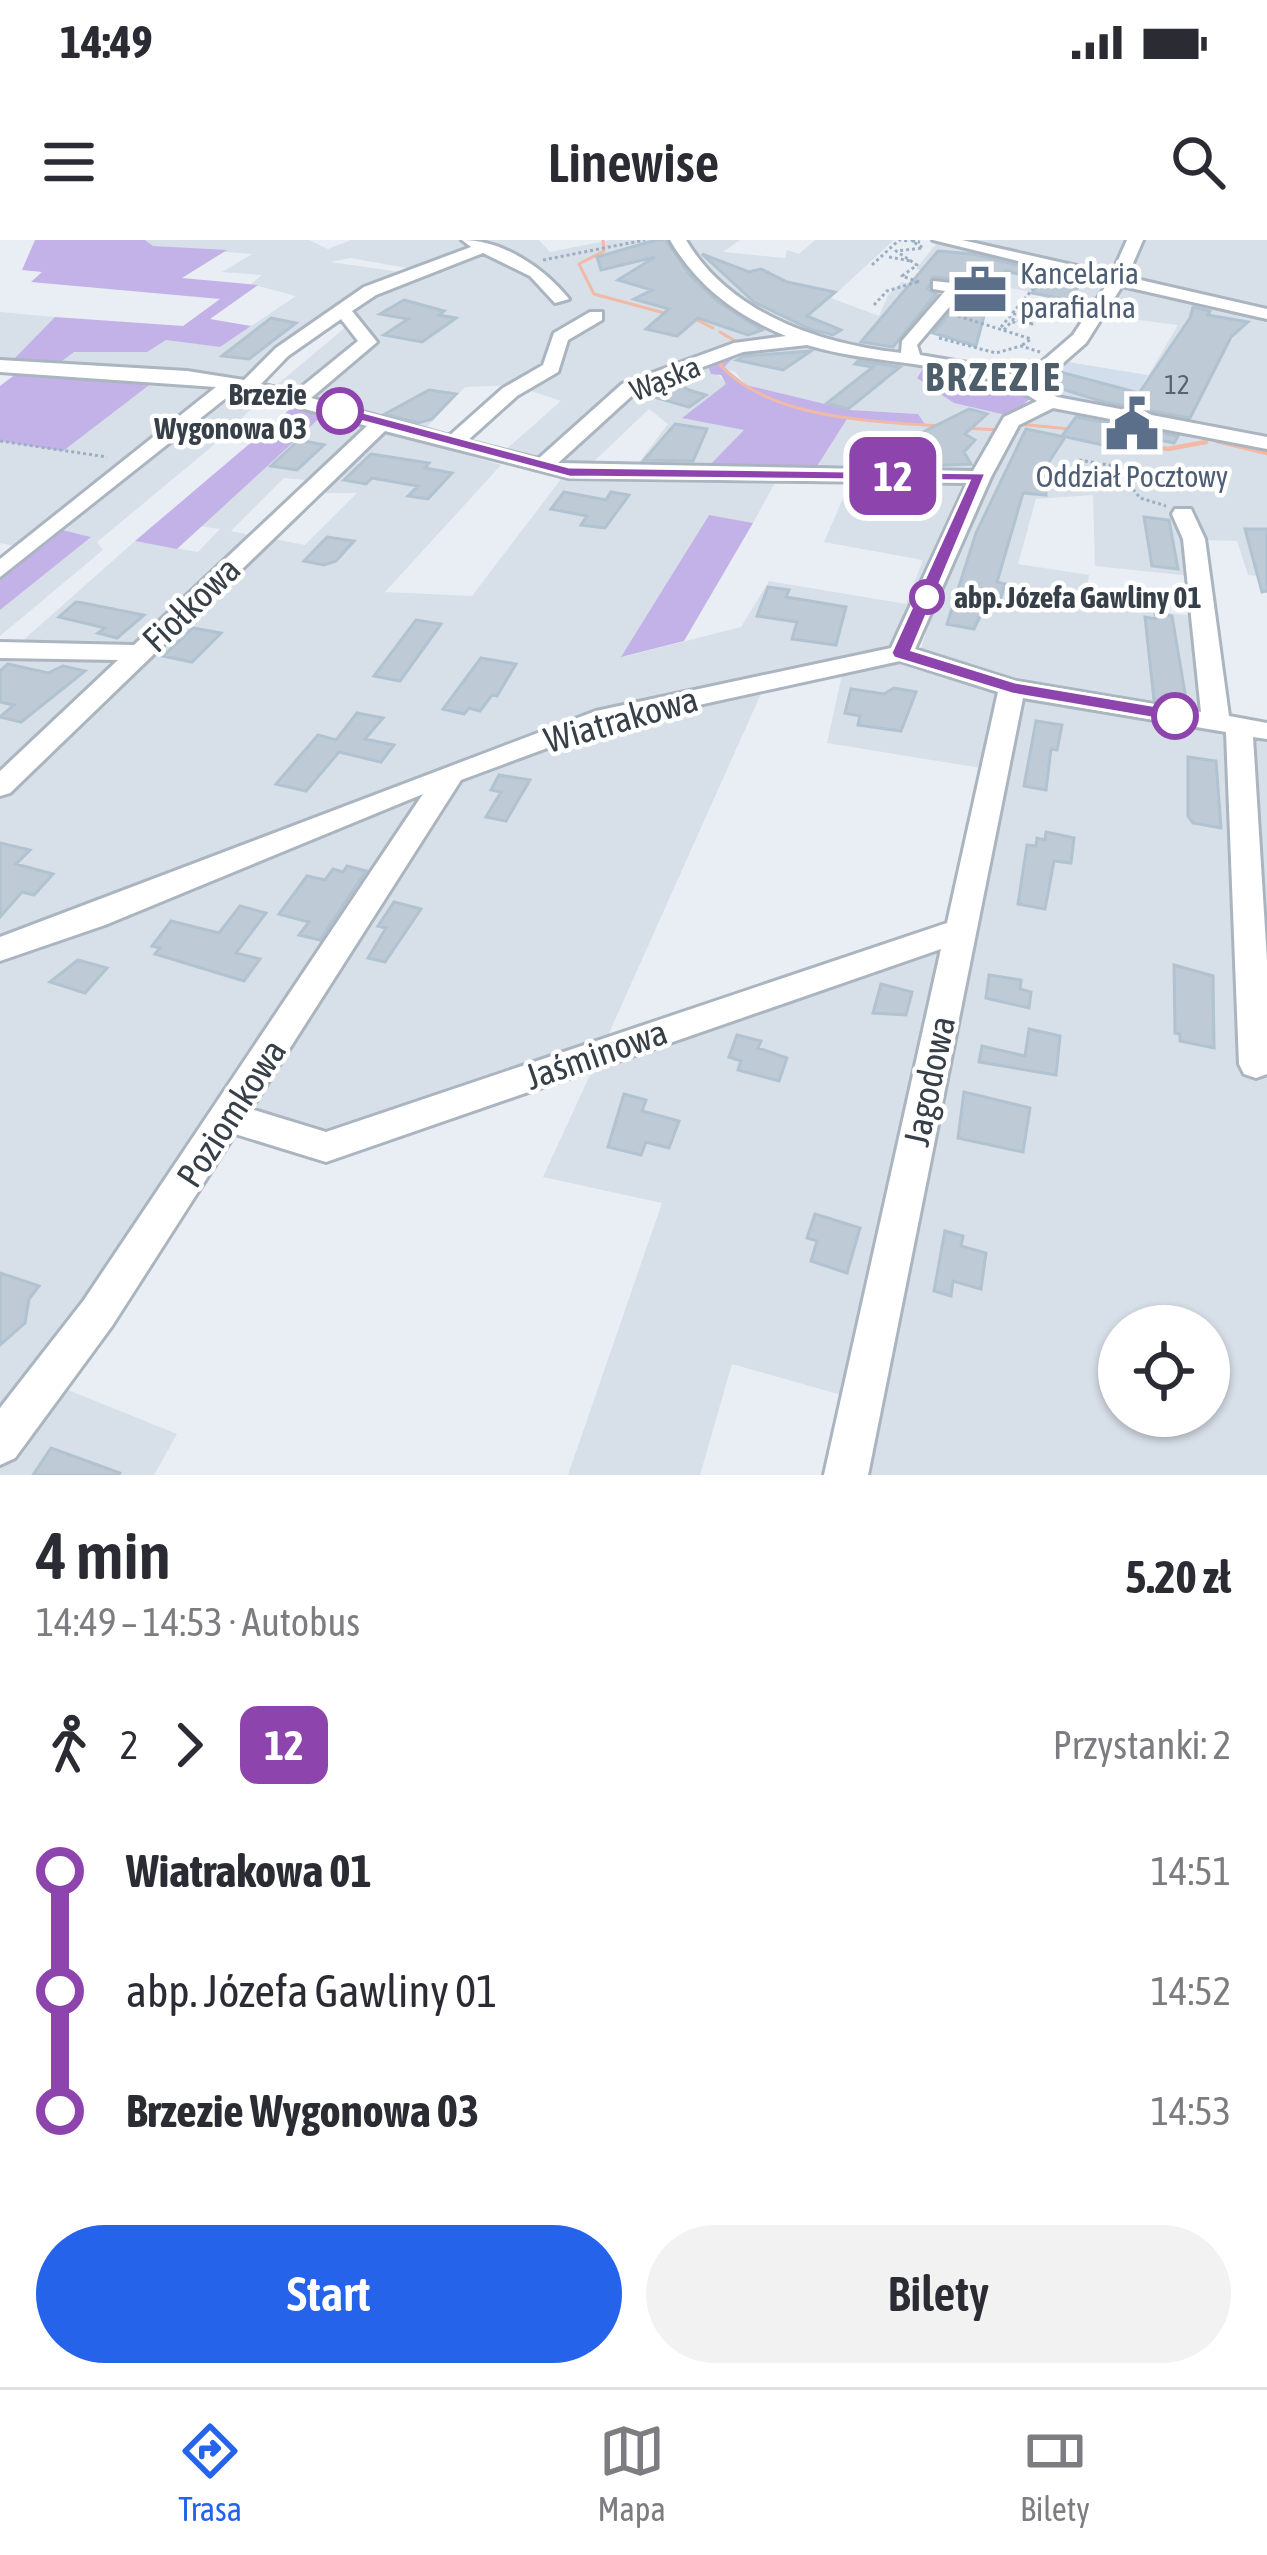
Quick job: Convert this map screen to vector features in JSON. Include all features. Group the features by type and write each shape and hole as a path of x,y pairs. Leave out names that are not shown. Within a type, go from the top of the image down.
{"street":[{"path":"678,240 724,298 812,339 1027,384 1052,403 1267,442"},
{"path":"941,240 1267,314"},
{"path":"1027,384 1061,358 1099,317 1135,240"},
{"path":"0,570 282,352 370,291 477,243 524,265 561,299"},
{"path":"912,358 908,344 956,289 939,285"},
{"path":"298,399 368,342 344,311"},
{"path":"453,443 510,392 551,368 560,337 596,316"},
{"name":"Wąska","path":"542,467 623,392 740,347 812,339"},
{"path":"0,367 240,385 542,467 605,474 980,476"},
{"path":"901,653 980,476 1008,426 1052,403"},
{"name":"Fiołkowa","path":"0,787 382,422"},
{"path":"1183,514 1194,539 1241,727 1256,1064"},
{"path":"0,650 139,653"},
{"name":"Wiatrakowa","path":"0,949 94,917 605,717 901,653 1012,688 1241,727"},
{"name":"Jagodowa","path":"846,1475 1012,688"},
{"name":"Poziomkowa","path":"0,1443 98,1313 451,774"},
{"name":"Jaśminowa","path":"230,1117 326,1147 961,929"}],"path":[{"path":"524,265 553,254 645,240"},
{"path":"872,266 898,240 921,242"},
{"path":"912,241 924,247 896,251 914,260"},
{"path":"874,305 887,292 918,282 902,276 914,260 927,254"},
{"path":"889,256 914,260"},
{"path":"1002,330 1050,268"},
{"path":"1002,330 1011,322 1034,324 1013,320 1018,313 1013,312"},
{"path":"926,335 997,353 1030,339 954,315"},
{"path":"958,322 972,321"},
{"path":"1022,346 1030,349"},
{"path":"0,441 138,462"},
{"path":"1079,460 1115,466 1140,498 1183,514"}],"shaded area":[{"path":"35,240 145,240 153,246 227,250 182,278 258,285 210,319 251,326 220,347 166,340 147,352 74,352 59,363 13,360 55,317 183,326 220,299 31,282 42,272 22,270"},
{"path":"145,240 309,240 328,249 351,240 465,240 473,248 418,270 350,258 331,262 407,273 243,382 0,363 0,312 55,317 15,359 106,349 146,352 166,339 220,347 296,296 251,284 262,275 222,272 252,254 152,246"},
{"path":"476,240 539,240 550,252 610,240 672,240 679,255 725,304 801,338 924,366 917,377 954,403 1011,416 992,437 975,471 814,471 847,419 924,426 918,414 850,410 746,385 735,372 707,364 727,384 684,417 745,430 706,469 634,469 668,424 649,409 587,468 501,454 561,401 513,385 465,387 423,431 306,398 372,343 349,310 371,293 487,251 531,267"},
{"path":"682,240 740,240 723,252 785,258 787,250 799,254 815,240 894,240 831,298 879,316 888,295 902,282 951,290 907,356 812,337 730,298"},
{"path":"951,240 1129,240 1114,278"},
{"path":"1136,240 1267,240 1267,312 1123,280"},
{"path":"937,243 1113,282 1100,306 916,269"},
{"path":"1121,285 1267,317 1267,439 1126,413 1178,325 1106,316"},
{"path":"348,325 365,342 295,395 272,389"},
{"path":"741,350 724,367 746,385 850,410 918,414 926,426 847,419 814,471 706,469 744,430 682,418 726,384 721,375 711,374 707,363"},
{"path":"1068,362 1148,375 1126,413 1056,398 1033,385"},
{"path":"924,366 1017,388 1031,398 1010,416 954,403 917,378"},
{"path":"17,373 157,379 63,451 0,441 0,386"},
{"path":"157,379 223,387 22,547 0,543 0,438"},
{"path":"233,387 263,397 221,439 97,542 103,550 0,636 0,610 90,537 58,529"},
{"path":"295,405 325,413 177,549 135,541"},
{"path":"1052,406 1267,446 1267,577 1248,575 1237,541 1202,540 1190,576 1095,566 1093,495 1036,499 1018,564 1089,575 1085,601 1199,617 1229,719 1022,685 920,652 943,578 1019,421"},
{"path":"325,413 371,428 315,481 284,478 231,531 255,536 142,646 20,643 135,541 198,552 220,529 199,526"},
{"path":"387,432 501,465 385,592 472,596 561,479 776,481 753,523 708,516 623,657 741,627 769,581 906,604 923,560 824,542 850,482 970,482 899,642 877,651 607,712 0,940 0,793 268,538 305,545 357,493 314,493 374,434"},
{"path":"709,515 753,523 684,641 621,657"},
{"path":"58,529 91,537 0,610 0,574"},
{"path":"0,655 127,657 0,778"},
{"path":"901,659 1267,735 1267,1475 866,1475 849,1397 732,1364 700,1475 568,1475 662,1203 543,1177 595,1064 319,1159 229,1127 58,1386 177,1434 154,1475 0,1475 0,955 609,722 764,687 597,1060 955,935 987,769 827,743 843,670"}],"building":[{"path":"666,240 689,274 717,301 762,330 748,335 698,318 677,336 646,329 669,309 634,299 652,290 618,280 655,257 601,270 597,257"},
{"path":"938,251 973,254 1082,281 1069,300 1032,293 1042,280 1006,271 972,314 984,316 976,346 933,333 967,292 962,280 933,277 928,289 936,294 893,347 861,342"},
{"path":"702,254 749,272 761,269 787,282 835,292 807,316 841,330 833,335 810,329 754,302"},
{"path":"404,300 456,318 422,342 384,335 408,319 380,314"},
{"path":"1193,307 1210,311 1208,315 1248,322 1231,337 1190,418 1100,401 1046,384 1060,372 1139,393"},
{"path":"271,318 296,323 249,359 222,356"},
{"path":"811,351 783,370 737,360 744,356"},
{"path":"855,364 900,367 848,409 827,403 873,367"},
{"path":"675,382 706,395 689,407 644,394"},
{"path":"429,390 456,394 432,419 418,423 385,414"},
{"path":"969,409 987,414 965,434 975,440 964,452 971,464 923,466 909,439"},
{"path":"1076,417 1178,436 1174,443 1155,439 1149,447 1137,444 1130,451 1062,436"},
{"path":"675,424 707,429 693,461 644,460"},
{"path":"1026,429 1065,437 1045,468 1046,495 1023,493 997,582 1005,584 999,604 987,602 974,629 947,624 976,533"},
{"path":"299,440 324,445 297,470 271,466"},
{"path":"371,454 429,463 425,468 452,473 428,499 408,496 418,486 372,478 366,484 344,480"},
{"path":"564,492 606,500 611,492 629,495 605,528 581,525 587,516 551,509"},
{"path":"1144,517 1169,520 1178,569 1152,566"},
{"path":"1245,529 1267,529 1267,591 1262,592"},
{"path":"327,537 354,541 336,561 324,565 304,561"},
{"path":"768,587 789,590 786,597 846,607 836,645 792,639 797,622 757,616"},
{"path":"76,602 144,615 117,638 98,633 105,628 59,617"},
{"path":"1155,614 1172,616 1187,705 1154,700 1145,617 1156,619"},
{"path":"416,620 441,624 400,681 374,676"},
{"path":"193,628 221,633 192,662 163,656"},
{"path":"481,658 516,664 497,696 492,695 480,711 469,708 464,714 443,709"},
{"path":"8,664 48,673 63,666 85,671 21,722 0,717 14,705 0,702 0,671"},
{"path":"894,688 916,692 901,731 858,725 860,716 845,713 851,689 884,694"},
{"path":"357,713 383,718 365,739 394,745 381,762 339,752 306,791 276,784 318,735 336,740"},
{"path":"1036,721 1062,725 1057,750 1051,749 1046,790 1024,786"},
{"path":"1188,757 1216,761 1221,828 1193,823 1188,816"},
{"path":"499,775 530,780 506,821 486,817 501,792 491,790"},
{"path":"1046,832 1074,838 1071,863 1054,861 1045,909 1018,904 1027,845 1036,846 1037,838 1045,840"},
{"path":"0,843 30,850 16,864 53,874 34,895 22,892 0,917"},
{"path":"347,866 366,871 320,940 299,935 309,922 279,914 307,876 325,880 333,869 343,872"},
{"path":"394,902 421,909 385,962 368,958 386,928 378,926"},
{"path":"240,906 266,913 236,953 260,959 244,981 155,954 160,948 152,946 171,921 219,933"},
{"path":"78,960 107,968 85,993 50,982"},
{"path":"1174,965 1213,976 1214,1048 1180,1041 1180,1034 1175,1033"},
{"path":"989,975 1021,980 1020,989 1031,992 1029,1008 986,998"},
{"path":"881,984 912,992 906,1015 873,1013"},
{"path":"1029,1029 1060,1036 1056,1075 979,1062 982,1046 1025,1056"},
{"path":"737,1035 761,1041 758,1048 787,1058 779,1081 738,1070 741,1061 729,1057"},
{"path":"964,1092 1030,1108 1023,1152 958,1138"},
{"path":"624,1094 646,1100 642,1111 679,1121 669,1148 646,1142 641,1155 608,1147"},
{"path":"815,1214 860,1228 847,1273 811,1261 817,1241 807,1238"},
{"path":"945,1231 963,1236 961,1246 986,1253 981,1289 953,1281 951,1296 934,1291"},
{"path":"0,1273 39,1286 29,1299 25,1323 0,1345"},
{"path":"51,1448 120,1473 33,1475"}],"waterway":[{"path":"603,240 604,251 579,264 594,294 668,314"},
{"path":"693,318 713,328"},
{"path":"720,332 742,345"},
{"path":"733,354 720,365 741,383 793,407 853,419 940,426"},
{"path":"1018,424 1070,429"},
{"path":"965,428 999,430"},
{"path":"1217,441 1267,453"},
{"path":"1130,444 1168,449 1206,442"}],"bus line":[{"name":"12","path":"340,411 569,472 980,476 901,653 1012,688 1175,716"}],"place":[{"name":"Kancelaria parafialna","path":"980,290"},
{"name":"Brzezie Wygonowa 03","path":"340,411"},
{"name":"Oddział Pocztowy","path":"1132,424"},
{"name":"abp. Józefa Gawliny 01","path":"927,597"}],"district":[{"name":"BRZEZIE","path":"994,377"}]}
